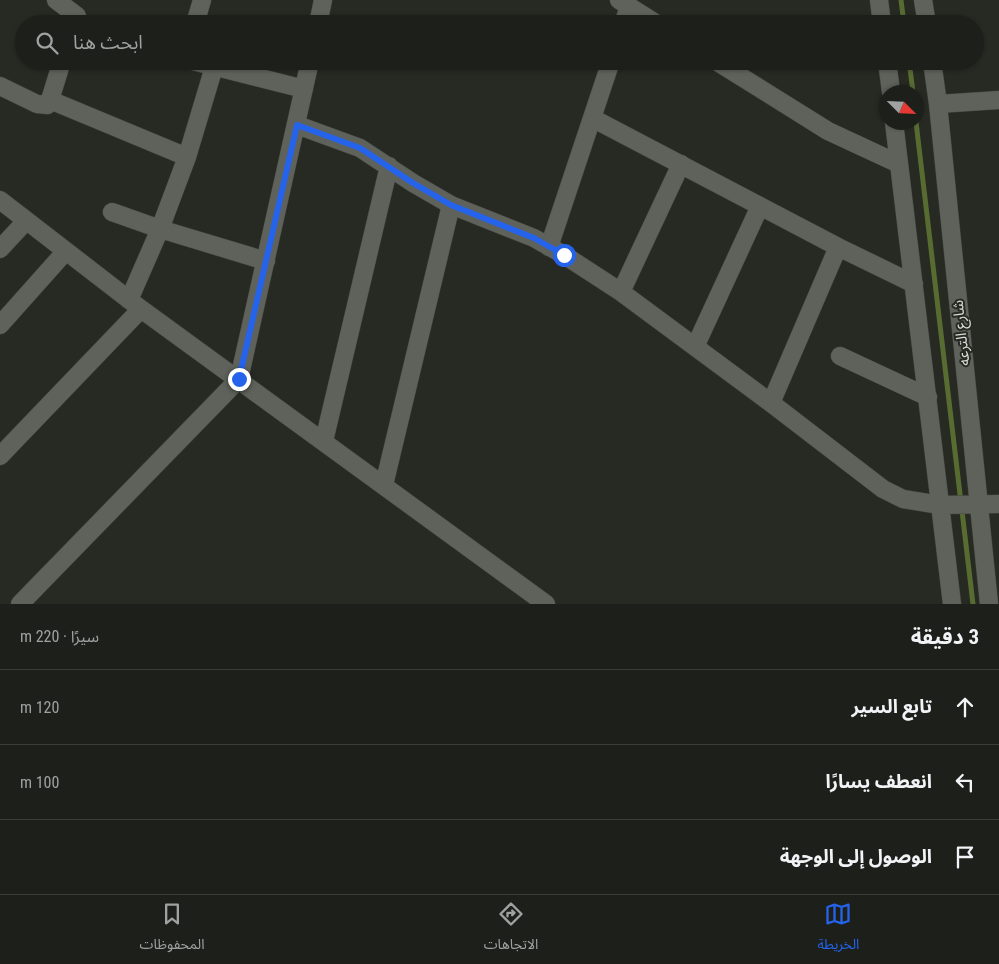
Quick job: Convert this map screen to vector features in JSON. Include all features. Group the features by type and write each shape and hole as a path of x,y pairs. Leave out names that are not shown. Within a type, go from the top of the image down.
{"street":[{"path":"56,0 77,13"},
{"path":"198,15 202,0"},
{"path":"320,15 323,0"},
{"path":"879,0 881,15"},
{"path":"923,0 925,15"},
{"path":"624,3 642,15"},
{"path":"0,86 37,104 47,105 59,70"},
{"path":"0,456 135,304 187,157 213,70"},
{"path":"226,70 304,89"},
{"path":"20,604 239,379 308,70"},
{"path":"549,247 608,70"},
{"path":"730,70 828,131 899,164"},
{"path":"888,70 890,85"},
{"name":"شارع الترعه","path":"933,70 989,604"},
{"path":"50,100 187,157"},
{"path":"938,104 999,100"},
{"path":"592,118 838,247 914,284"},
{"path":"297,125 360,148 413,183 451,205 534,238 549,247 621,292 883,489 903,499 940,505 999,504"},
{"path":"895,130 952,604"},
{"path":"621,292 681,164"},
{"path":"324,441 389,166"},
{"path":"0,200 135,304 546,604"},
{"path":"384,485 451,205"},
{"path":"695,347 760,206"},
{"path":"112,212 266,262"},
{"path":"0,249 26,221"},
{"path":"771,403 838,247"},
{"path":"0,325 66,251"},
{"path":"840,356 928,397"}],"waterway":[{"path":"901,0 903,15"},
{"path":"910,70 912,85"},
{"path":"917,130 973,604"}],"route":[{"path":"239,379 297,125 360,148 413,183 451,205 534,238 564,255"}]}
